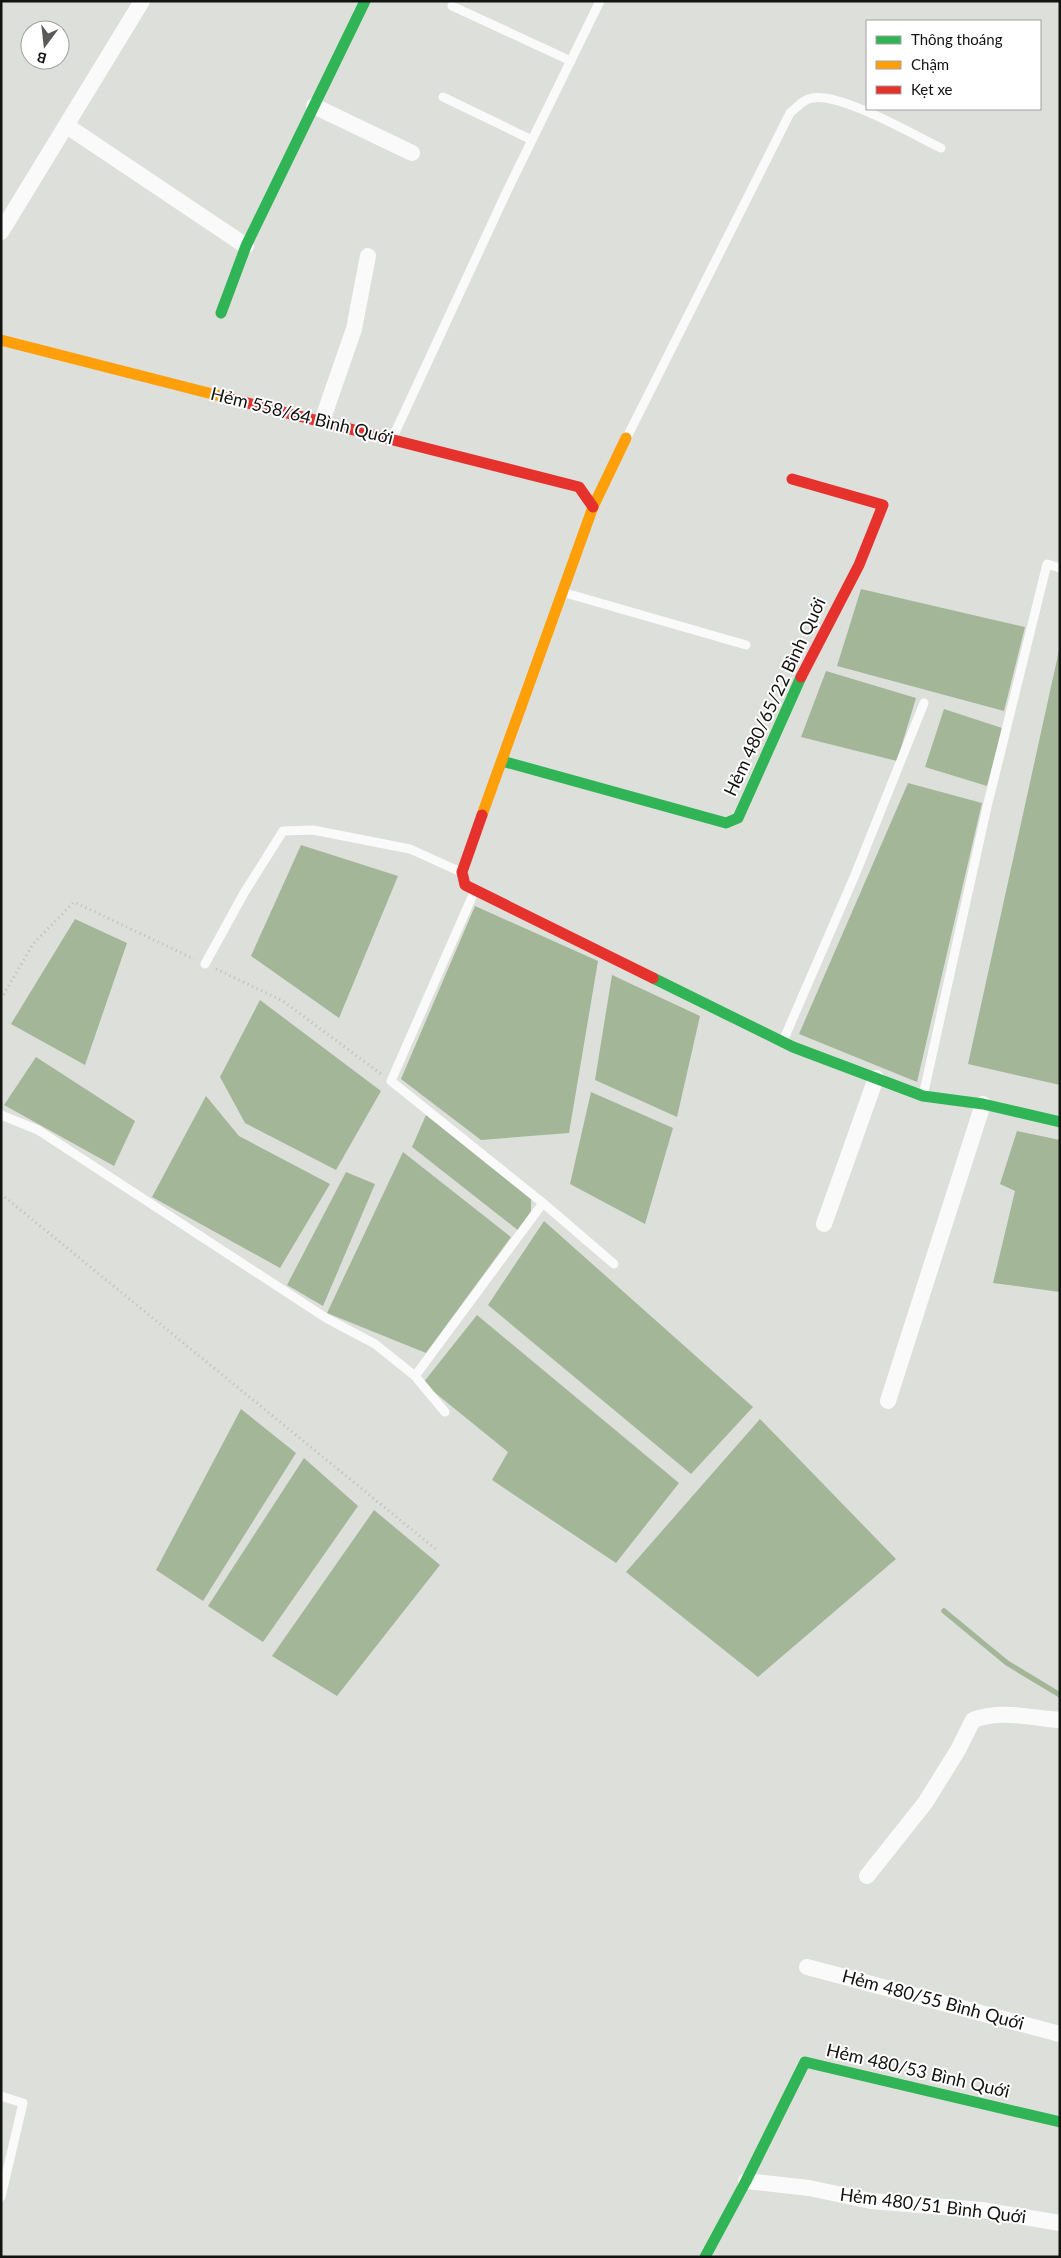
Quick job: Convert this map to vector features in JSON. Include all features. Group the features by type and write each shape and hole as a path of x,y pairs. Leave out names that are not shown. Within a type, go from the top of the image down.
{"street":[{"path":"1,232 142,1"},
{"path":"221,313 246,246 365,1"},
{"path":"314,106 412,153"},
{"path":"67,126 246,246"},
{"path":"322,421 354,329 368,256"},
{"name":"Hẻm 558/64 Bình Quới","path":"1,340 579,487 593,507"},
{"path":"626,438 593,507 562,592 462,872 465,885 783,1041 923,1096 983,1104 1060,1122"},
{"name":"Hẻm 480/65/22 Bình Quới","path":"502,761 726,823 738,818 808,661 859,565 883,505 792,479"},
{"path":"824,1224 876,1078"},
{"path":"888,1401 983,1104"},
{"path":"867,1876 925,1804 958,1750 973,1720 987,1714 1002,1714 1060,1720"},
{"name":"Hẻm 480/55 Bình Quới","path":"806,1967 1060,2034"},
{"name":"Hẻm 480/53 Bình Quới","path":"705,2257 746,2181 805,2062 1060,2122"},
{"name":"Hẻm 480/51 Bình Quới","path":"746,2181 809,2188 871,2201 982,2210 1060,2223"}],"lane":[{"path":"392,439 532,140 600,1"},
{"path":"452,6 571,61"},
{"path":"443,97 532,140"},
{"path":"626,438 790,113 801,103 813,98 833,99 851,105 941,148"},
{"path":"923,1096 987,806 1047,564 1060,568"},
{"path":"562,592 746,645"},
{"path":"783,1041 855,875 924,703"},
{"path":"205,964 244,893 283,831 313,830 410,849 462,872"},
{"path":"476,890 391,1081 543,1203 614,1264"},
{"path":"1,1115 38,1130 326,1318 375,1344 415,1376 445,1412"},
{"path":"415,1376 543,1203"},
{"path":"1,2096 24,2103 1,2197"}],"path":[{"path":"1,999 33,944 74,902 283,1001 391,1081"},
{"path":"1,1194 438,1551"}],"shaded area":[{"path":"861,589 1025,627 1004,711 837,666"},
{"path":"1060,646 1060,1085 968,1064"},
{"path":"826,671 916,698 897,761 801,737"},
{"path":"944,709 1002,728 987,786 925,767"},
{"path":"908,783 982,803 917,1082 799,1034"},
{"path":"301,845 398,876 339,1018 251,956"},
{"path":"475,906 598,961 569,1133 481,1140 401,1079"},
{"path":"75,919 127,943 85,1065 11,1024"},
{"path":"612,975 700,1016 677,1117 595,1080"},
{"path":"260,1000 381,1091 336,1170 245,1123 220,1077"},
{"path":"36,1057 135,1121 114,1166 4,1105"},
{"path":"591,1092 673,1128 645,1224 570,1184"},
{"path":"206,1096 239,1136 330,1184 280,1268 152,1197"},
{"path":"426,1115 531,1199 531,1211 519,1231 412,1147"},
{"path":"1017,1131 1060,1140 1060,1292 993,1283 1015,1191 1000,1184"},
{"path":"403,1152 511,1237 426,1353 327,1313"},
{"path":"346,1172 375,1184 323,1306 287,1285"},
{"path":"544,1221 753,1407 691,1474 488,1305"},
{"path":"477,1315 679,1483 616,1563 492,1480 508,1452 423,1383"},
{"path":"241,1409 296,1453 203,1601 156,1570"},
{"path":"760,1419 896,1559 758,1677 626,1572"},
{"path":"304,1458 358,1506 263,1642 208,1606"},
{"path":"374,1510 440,1565 337,1696 272,1656"}],"waterway":[{"path":"944,1611 1007,1663 1060,1695"}],"traffic: fast":[{"path":"221,313 246,246 365,1"},
{"path":"502,761 726,823 738,818 801,677"},
{"path":"653,978 793,1047 923,1096 983,1104 1060,1122"},
{"path":"705,2257 746,2181 805,2062 1060,2122"}],"traffic: slow":[{"path":"1,340 228,398"},
{"path":"482,815 593,507 626,438"}],"traffic: jam":[{"path":"228,398 579,487 593,507"},
{"path":"792,479 883,505 859,565 801,677"},
{"path":"482,815 462,872 465,885 653,978"}]}
